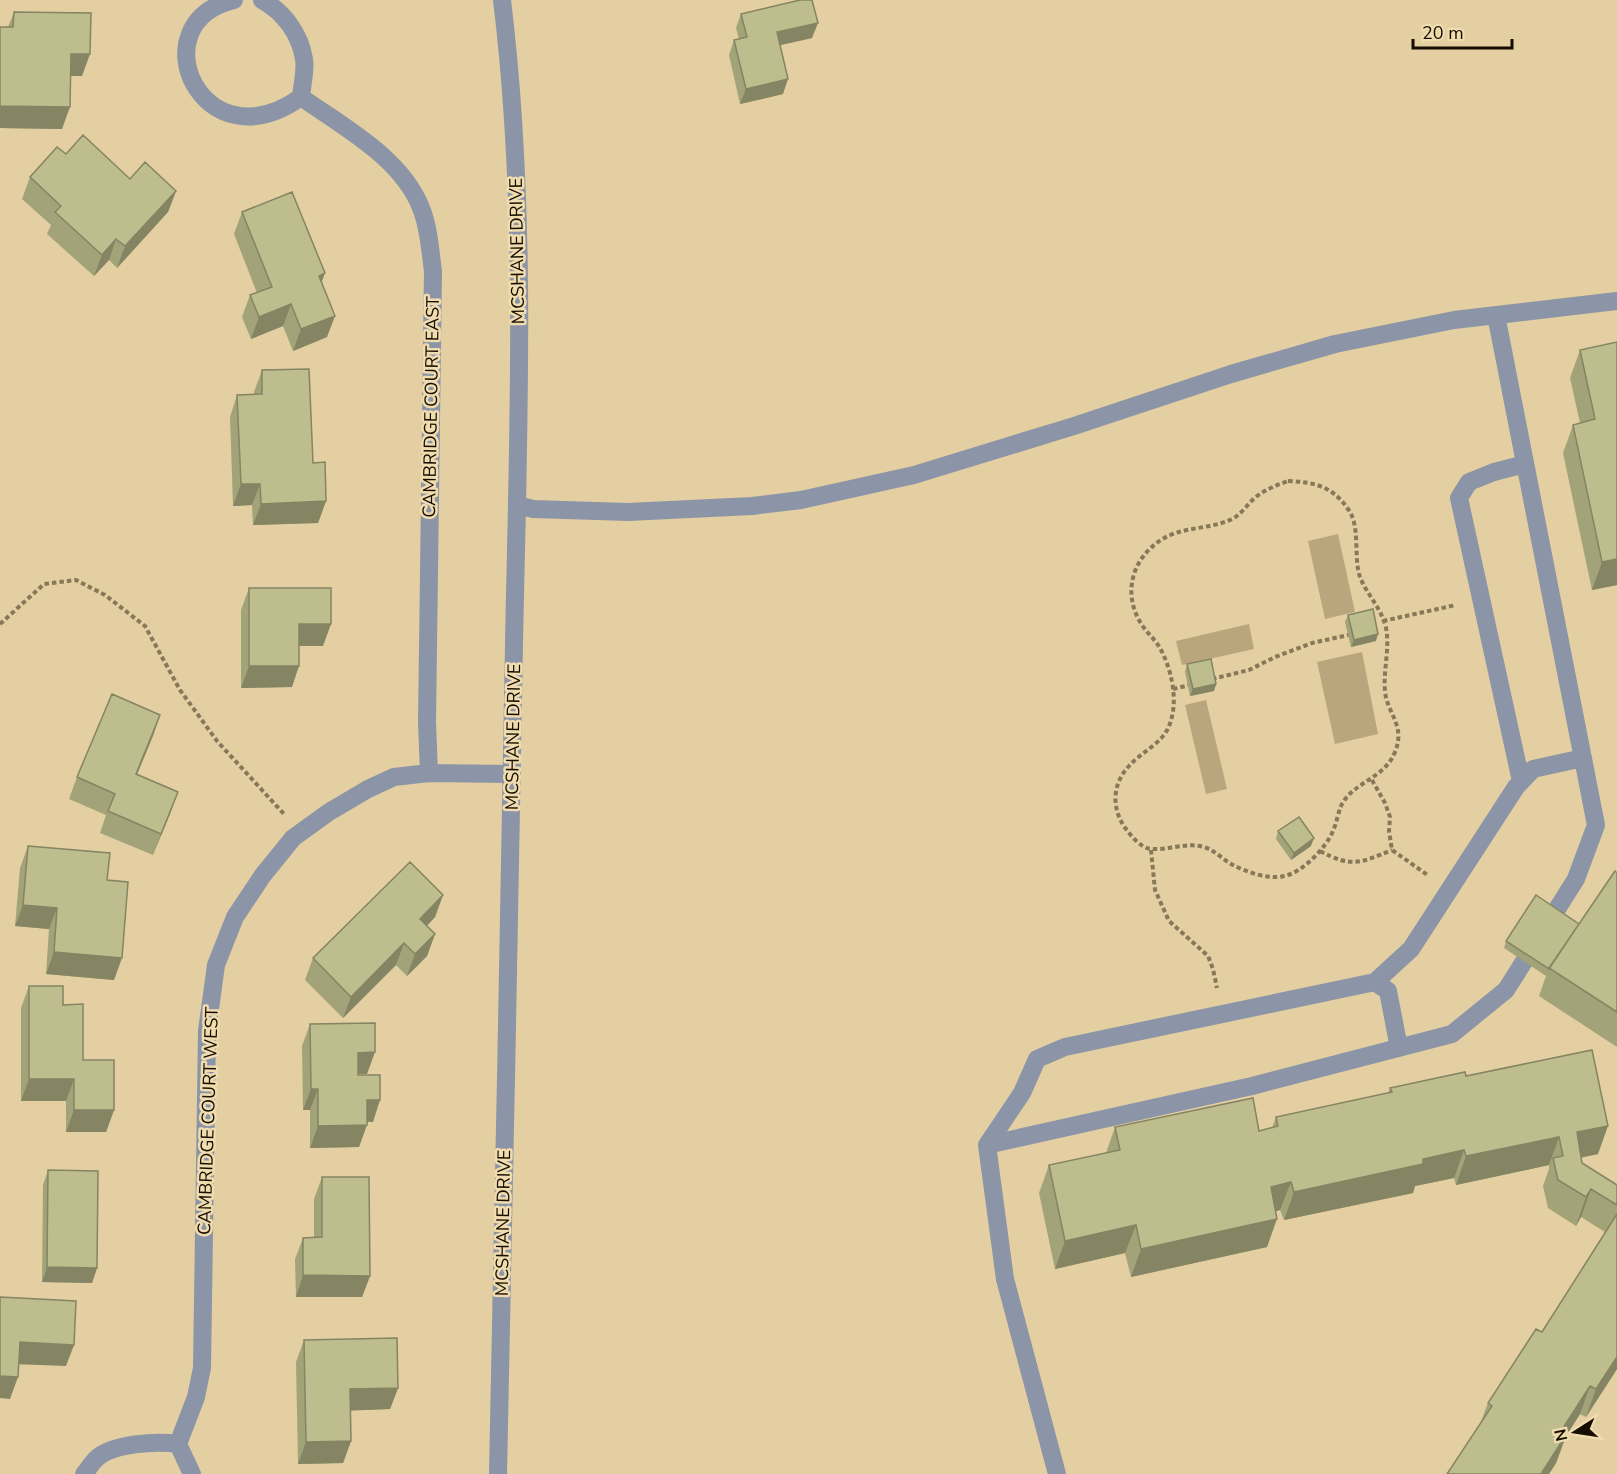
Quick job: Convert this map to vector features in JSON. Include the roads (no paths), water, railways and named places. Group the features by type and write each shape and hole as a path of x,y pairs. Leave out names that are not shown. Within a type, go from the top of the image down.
{"street":[{"path":"234,0 208,9 193,26 186,47 188,72 198,92 218,110 259,116 284,109 301,97 304,60 293,28 273,6 262,0"},
{"name":"MCSHANE DRIVE","path":"498,1474 519,326 515,132 502,0"},
{"name":"CAMBRIDGE COURT EAST","path":"301,97 382,155 406,180 421,208 428,237 433,271 427,722 429,773"},
{"path":"517,505 533,510 628,512 752,506 801,500 914,475 1074,426 1231,374 1335,344 1454,320 1617,300"},
{"path":"987,1145 1252,1086 1452,1034 1506,990 1576,879 1596,825 1496,315"},
{"path":"1521,781 1459,498 1469,482 1494,472 1525,464"},
{"path":"1057,1474 1005,1279 987,1145 1022,1093 1036,1059 1065,1047 1375,982 1411,949 1521,781 1533,769 1583,758"},
{"name":"CAMBRIDGE COURT WEST","path":"178,1444 188,1422 202,1368 207,1031 216,965 235,917 263,875 293,838 329,812 368,789 394,777 429,773 512,774"},
{"path":"1375,982 1388,991 1399,1048"},
{"path":"84,1474 98,1457 118,1449 160,1442 178,1444 192,1474"}]}
